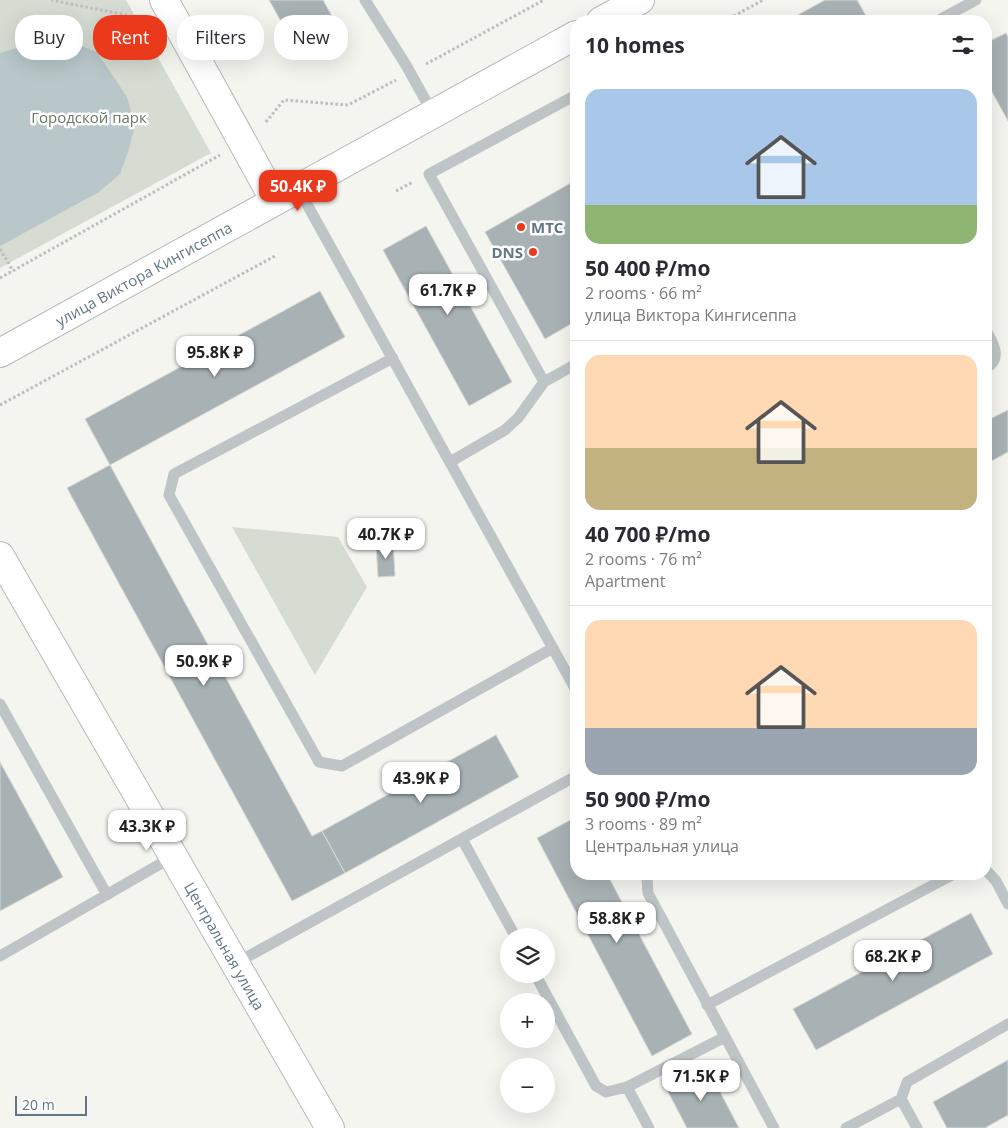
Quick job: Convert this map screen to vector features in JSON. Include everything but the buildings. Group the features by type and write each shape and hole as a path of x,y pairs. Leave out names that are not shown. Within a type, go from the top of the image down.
{"street":[{"path":"613,15 640,0"},
{"path":"151,11 287,194"},
{"name":"улица Виктора Кингисеппа","path":"0,353 570,38"},
{"name":"Центральная улица","path":"0,556 330,1128"}],"lane":[{"path":"365,0 433,114"},
{"path":"948,15 976,0"},
{"path":"544,382 429,174 570,98"},
{"path":"287,194 393,358 570,679"},
{"path":"992,342 996,350 992,365"},
{"path":"393,358 174,474 170,495 174,504 319,762 342,766 553,648"},
{"path":"450,462 505,430 518,418 544,382 570,367"},
{"path":"0,704 107,896"},
{"path":"236,963 570,779"},
{"path":"462,839 511,928"},
{"path":"0,956 174,856"},
{"path":"992,877 1008,904"},
{"path":"647,880 648,893 774,1128"},
{"path":"707,1006 943,880"},
{"path":"540,983 596,1086 606,1092 627,1087 725,1037"},
{"path":"846,1128 901,1099 908,1082 1008,1024"},
{"path":"627,1087 649,1128"},
{"path":"901,1099 917,1128"}],"path":[{"path":"51,0 151,11"},
{"path":"266,122 284,100 348,105 544,0"},
{"path":"736,15 763,0"},
{"path":"0,278 221,155 216,146"},
{"path":"0,249 13,271"},
{"path":"0,405 275,256"}],"green space":[{"name":"Городской парк","path":"0,0 126,0 134,15 93,15 93,60 159,60 211,153 0,268"},
{"path":"232,527 338,537 367,587 315,675"}],"shaded area":[{"path":"83,47 93,50 93,60 102,60 127,97 135,126 120,174 99,192 0,246 0,53 15,48 15,60 83,60"}],"place":[{"name":"МТС","path":"521,227"},
{"name":"DNS","path":"533,252"}]}
